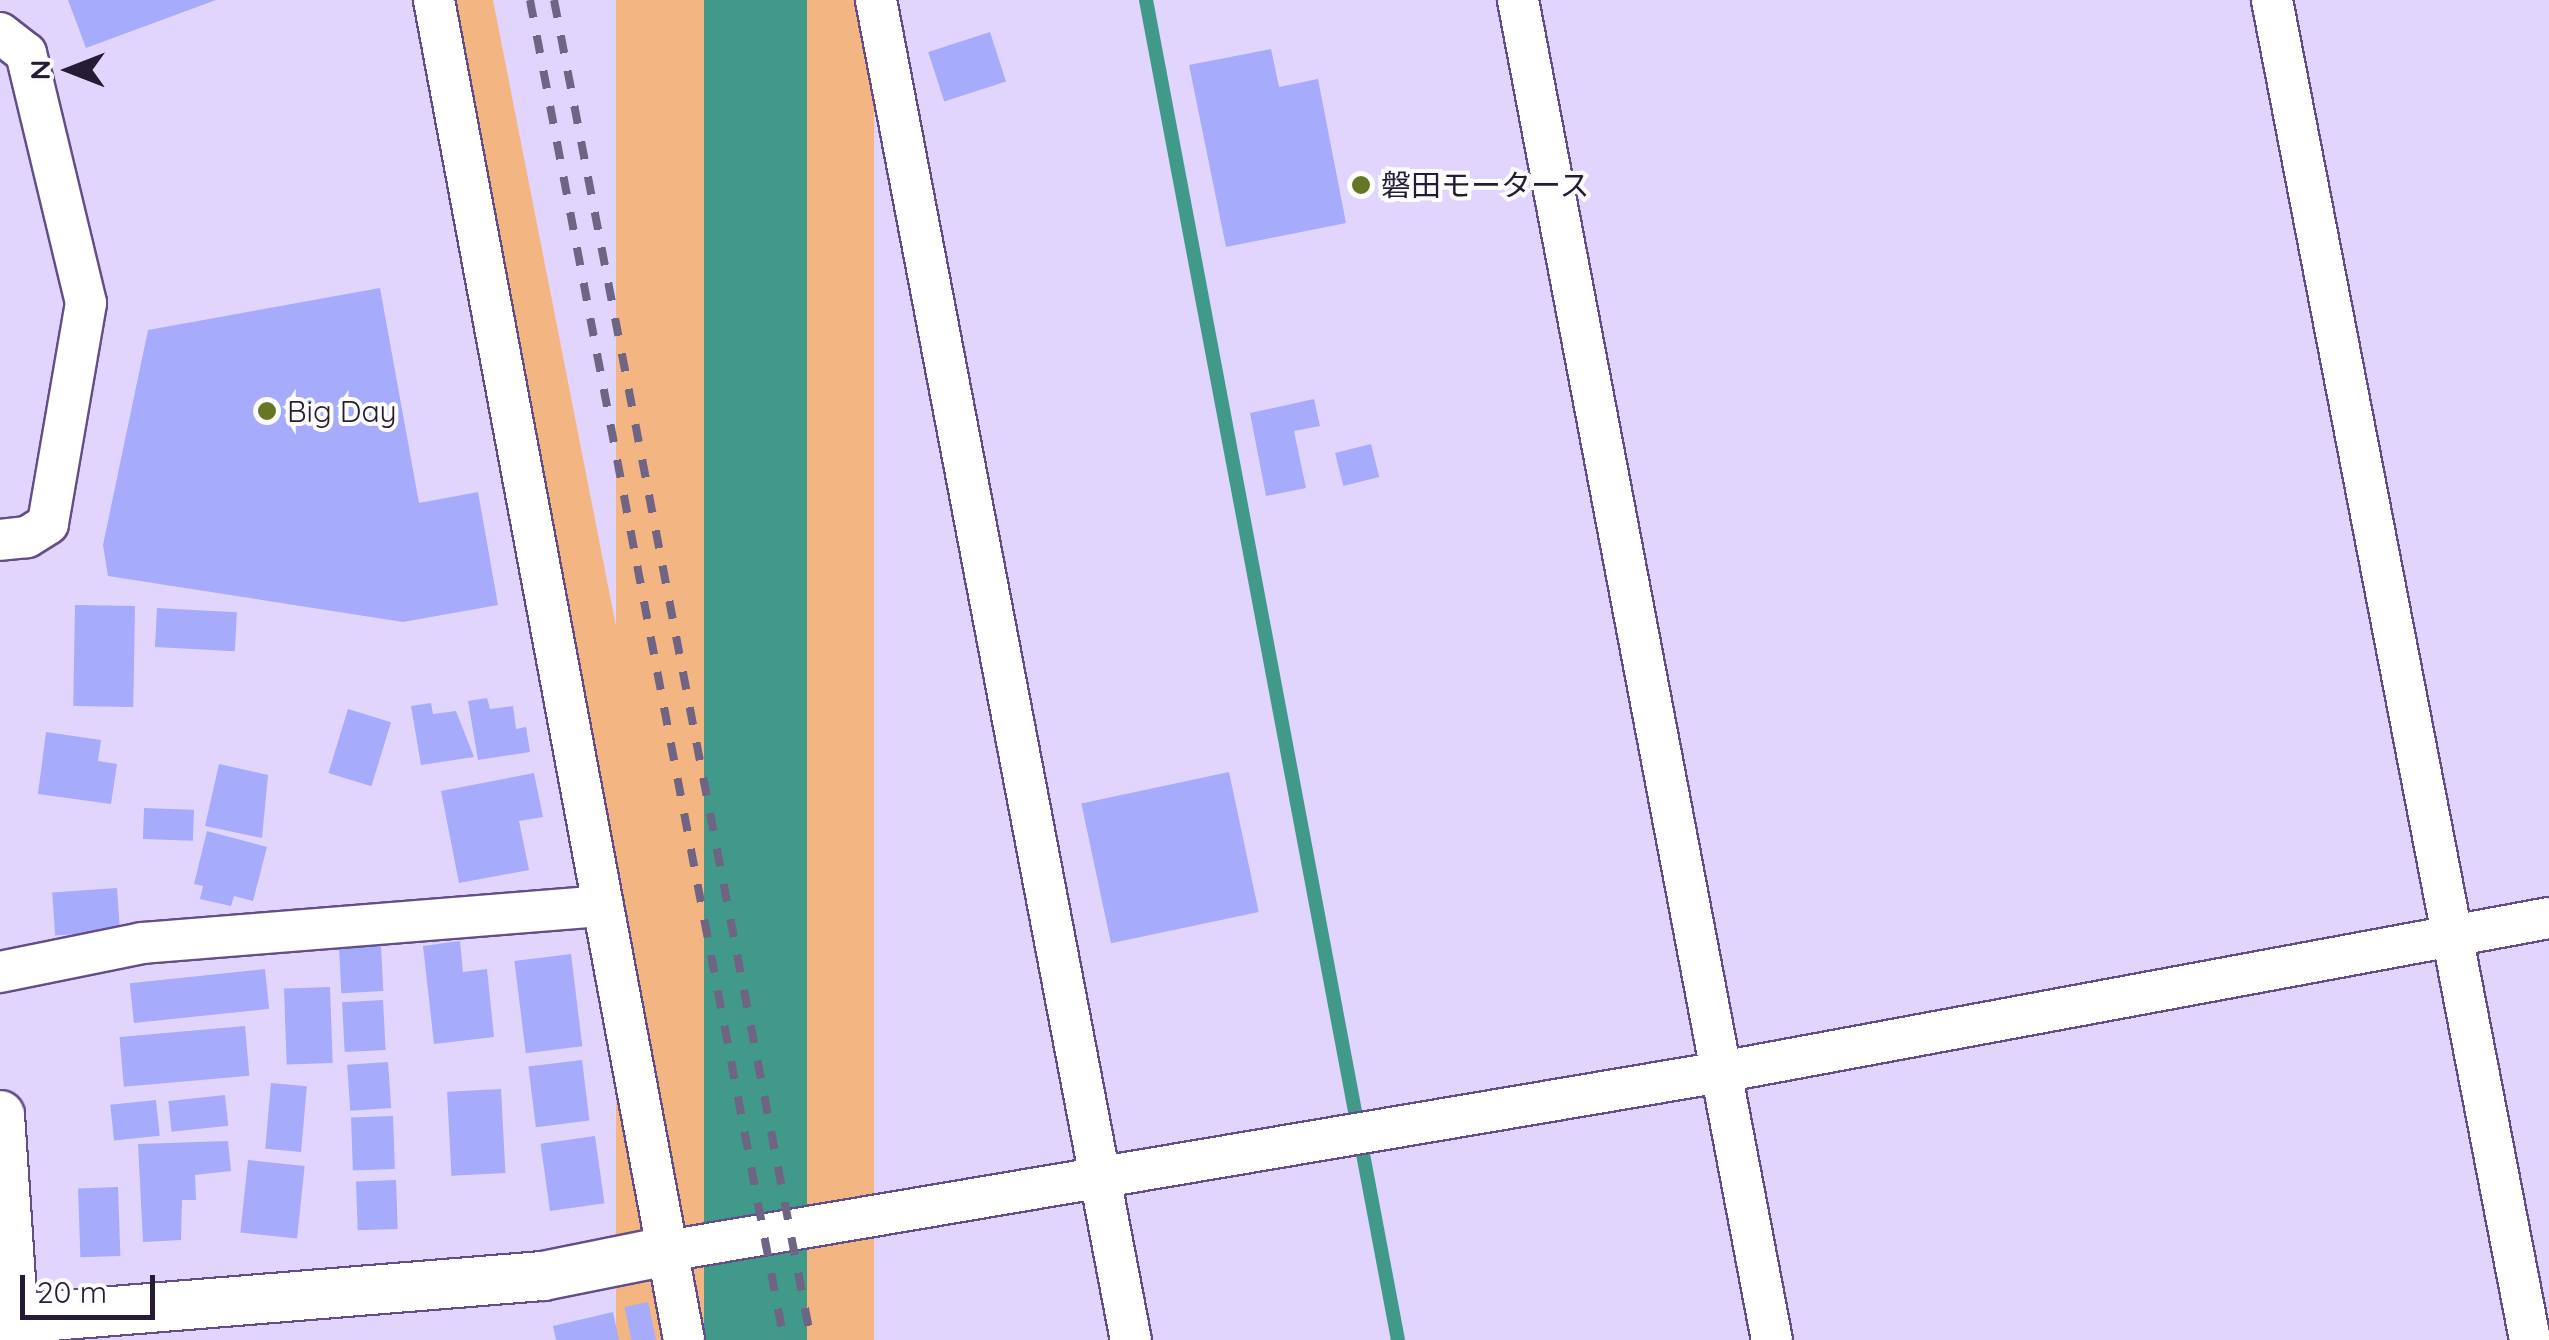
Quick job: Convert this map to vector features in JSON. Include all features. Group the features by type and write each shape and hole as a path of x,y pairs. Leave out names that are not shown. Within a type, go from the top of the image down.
{"street":[{"path":"434,0 684,1340"},
{"path":"876,0 1088,1175 1131,1340"},
{"path":"1518,0 1772,1340"},
{"path":"2272,0 2530,1340"},
{"path":"0,34 26,54 86,303 48,524 27,537 0,540"},
{"path":"0,972 142,943 603,906"},
{"path":"0,1115 15,1330 543,1276 1088,1175 1721,1072 2549,918"}],"shaded area":[{"path":"455,0 493,0 721,1161 668,1179"},
{"path":"616,0 874,0 874,1340 616,1340"},
{"path":"704,0 807,0 807,1340 704,1340"},
{"path":"741,1293 749,1340 698,1340 690,1295"}],"building":[{"path":"68,0 216,0 86,48"},
{"path":"990,32 1006,81 944,102 928,52"},
{"path":"1271,49 1279,87 1318,79 1346,223 1226,247 1189,65"},
{"name":"Big Day","path":"380,288 419,503 478,492 498,605 403,622 108,576 103,545 148,330"},
{"path":"1314,399 1320,426 1294,431 1306,488 1266,496 1250,413"},
{"path":"1371,444 1379,477 1343,486 1335,453"},
{"path":"75,605 135,606 133,707 73,706"},
{"path":"157,608 237,612 235,651 155,647"},
{"path":"487,698 490,709 513,706 516,729 526,727 530,752 478,760 468,701"},
{"path":"431,703 433,714 456,711 474,757 421,765 411,706"},
{"path":"348,709 391,722 371,786 328,773"},
{"path":"46,732 101,740 98,761 117,764 111,804 38,794"},
{"path":"219,764 268,775 262,838 205,826"},
{"path":"1229,772 1259,912 1111,943 1081,803"},
{"path":"534,773 543,817 519,821 529,870 459,883 441,791"},
{"path":"144,808 194,810 193,841 143,839"},
{"path":"207,831 267,847 253,901 234,896 231,906 200,899 203,886 194,884"},
{"path":"117,888 120,931 55,935 52,893"},
{"path":"460,941 463,972 487,969 494,1037 434,1044 423,946"},
{"path":"381,946 383,991 341,993 339,948"},
{"path":"571,954 582,1046 526,1053 514,961"},
{"path":"265,969 269,1009 134,1023 130,983"},
{"path":"330,987 333,1063 287,1065 284,989"},
{"path":"383,1000 386,1050 345,1052 342,1002"},
{"path":"245,1026 249,1076 124,1087 119,1037"},
{"path":"582,1060 589,1121 536,1127 528,1067"},
{"path":"388,1062 391,1108 350,1111 347,1065"},
{"path":"271,1083 307,1086 301,1152 265,1149"},
{"path":"501,1089 505,1173 451,1176 447,1092"},
{"path":"225,1095 228,1126 172,1132 168,1101"},
{"path":"156,1100 160,1136 114,1141 110,1105"},
{"path":"393,1116 395,1169 353,1170 351,1117"},
{"path":"595,1136 604,1203 550,1211 541,1144"},
{"path":"228,1141 231,1171 195,1175 196,1200 182,1200 181,1240 143,1242 138,1144"},
{"path":"248,1160 305,1166 297,1239 240,1233"},
{"path":"396,1180 398,1229 358,1230 356,1181"},
{"path":"118,1187 120,1256 80,1257 78,1188"},
{"path":"648,1302 656,1340 632,1340 625,1307"},
{"path":"613,1312 619,1340 556,1340 553,1326"}],"waterway":[{"path":"1146,0 1398,1340"}],"railway":[{"path":"530,0 784,1340"},
{"path":"554,0 811,1340"}],"place":[{"name":"磐田モータース","path":"1361,185"},
{"name":"Big Day","path":"267,411"}]}
